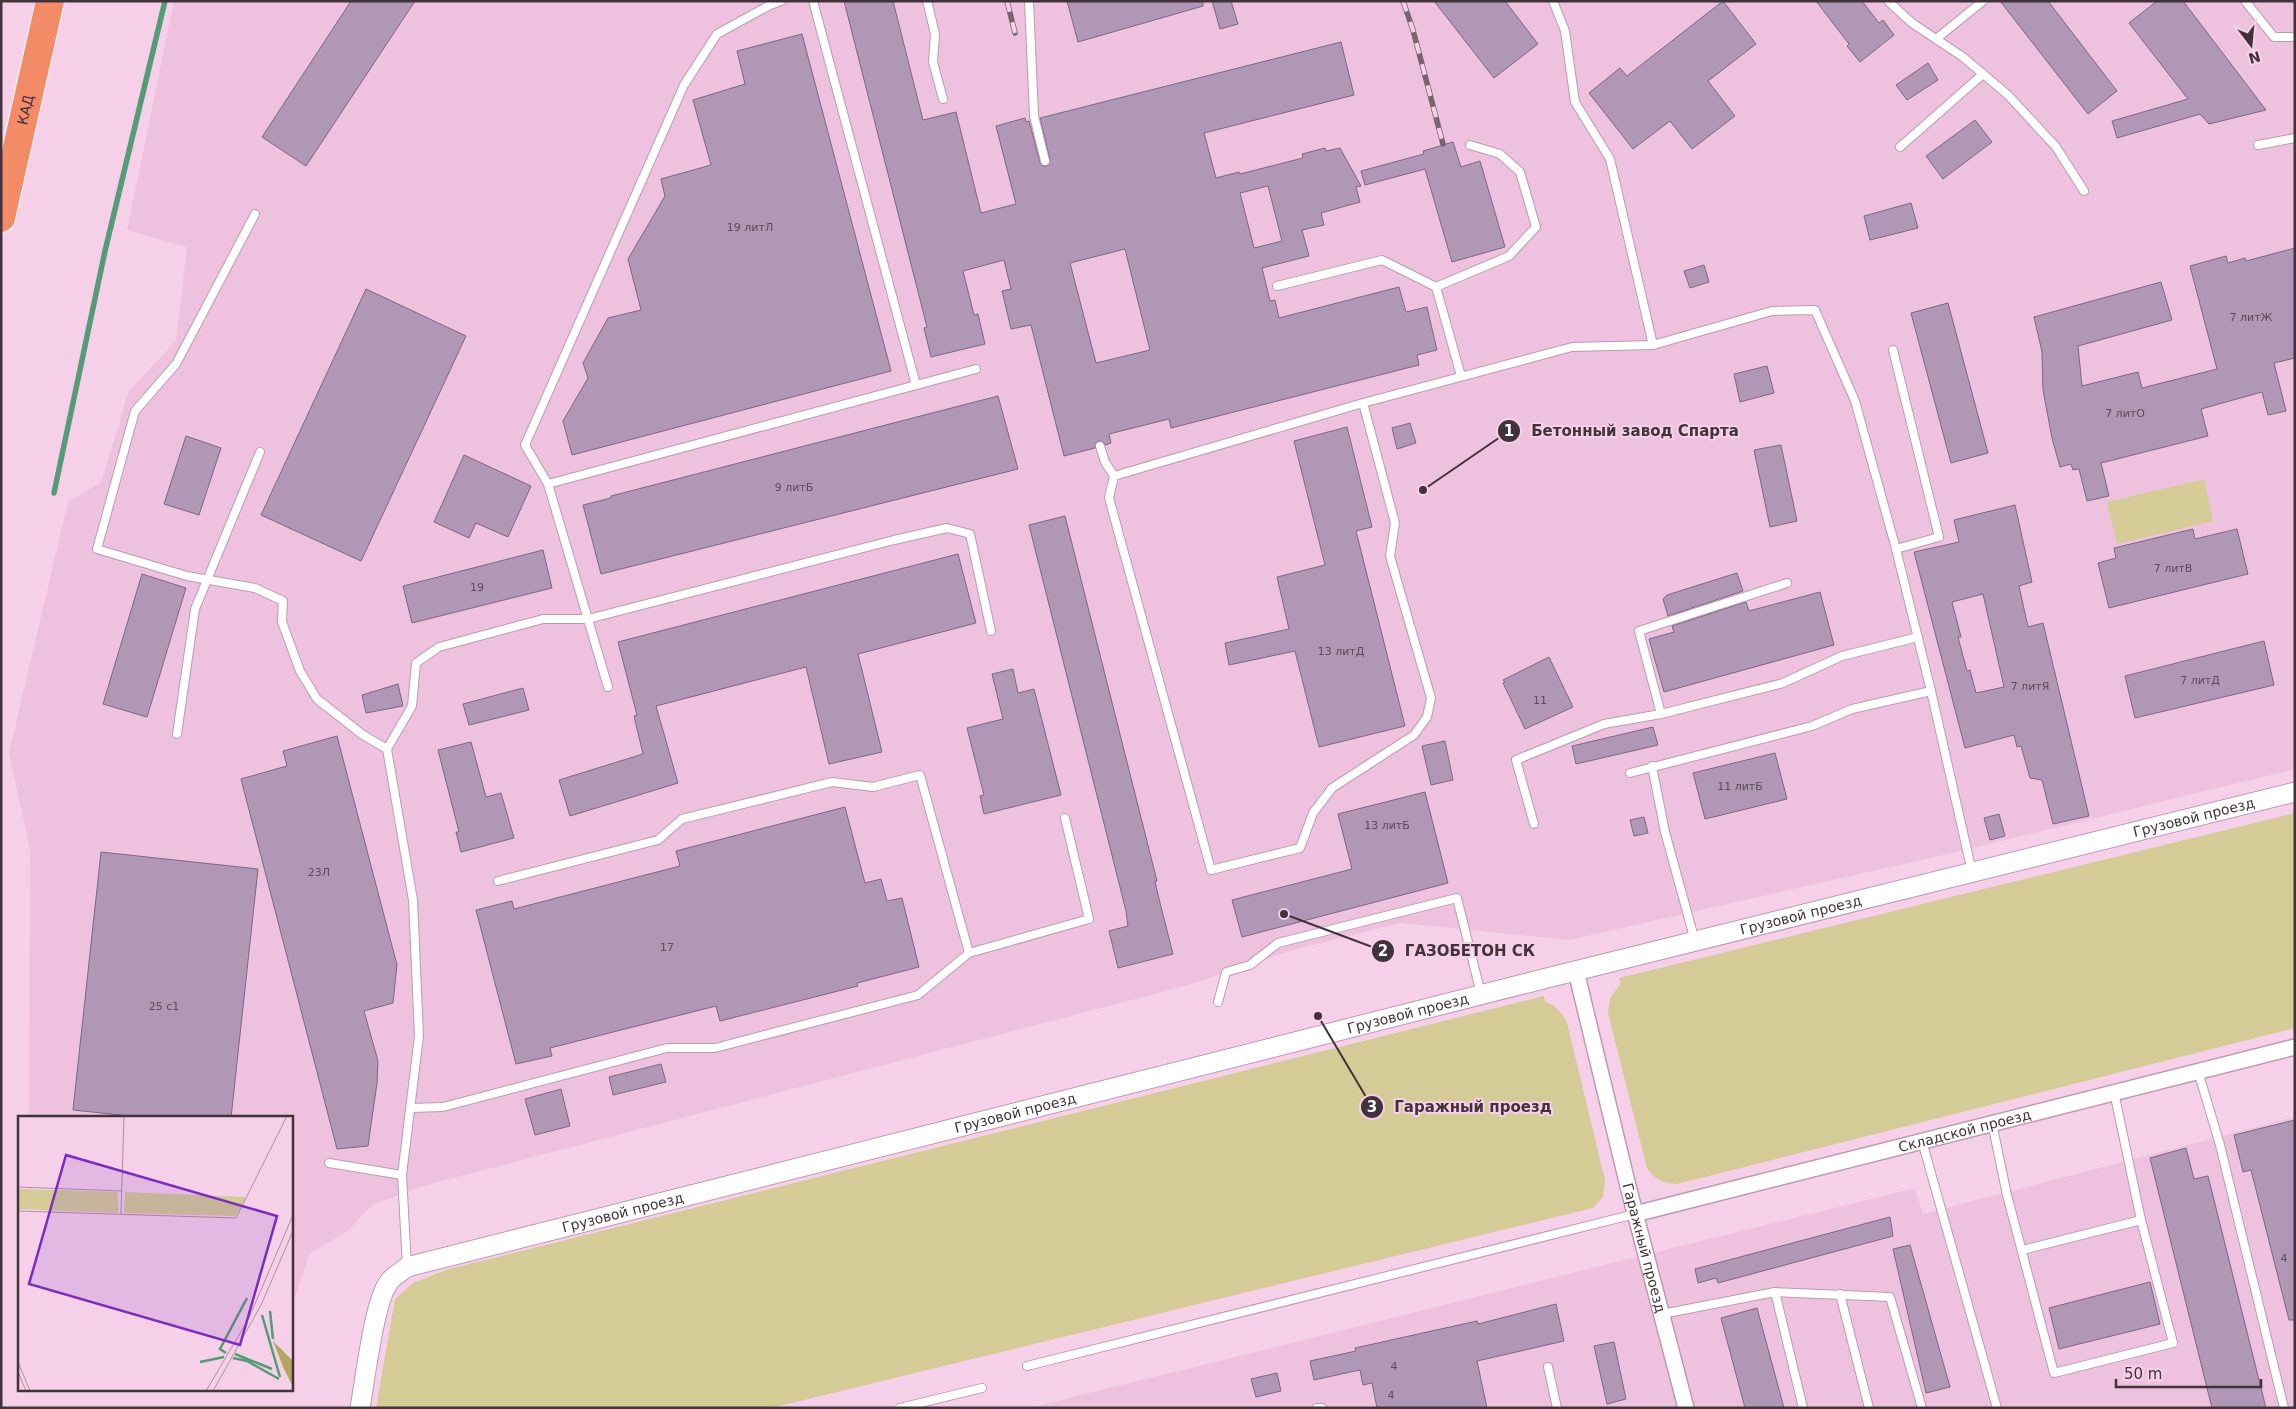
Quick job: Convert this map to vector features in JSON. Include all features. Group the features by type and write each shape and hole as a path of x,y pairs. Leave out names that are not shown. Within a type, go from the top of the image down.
{"highway":[{"name":"КАД","path":"1,218 50,1"}],"street":[{"name":"Грузовой проезд","path":"407,1267 1694,941 1972,874 2295,792"},
{"name":"Гаражный проезд","path":"1576,971 1635,1214 1686,1408"},
{"name":"Складской проезд","path":"1635,1214 2295,1047"},
{"path":"360,1408 375,1322 382,1296 389,1282 407,1267"}],"lane":[{"path":"608,687 548,484 525,445 684,85 717,34 781,1"},
{"path":"813,1 916,385"},
{"path":"928,1 935,34 933,62 943,99"},
{"path":"1029,1 1034,116 1045,161"},
{"path":"1553,1 1565,32 1576,102 1610,159 1653,345"},
{"path":"1888,1 1912,24 1936,39 2008,95 2056,146 2084,191"},
{"path":"1936,39 1983,1"},
{"path":"2245,1 2274,37 2295,36"},
{"path":"1900,147 1983,74"},
{"path":"2258,145 2295,138"},
{"path":"1436,287 1509,256 1536,227 1520,172 1500,154 1470,144"},
{"path":"255,214 176,364 135,411 97,549 207,580 255,588 283,601 282,622 300,671 317,699 363,735 387,749"},
{"path":"1277,286 1382,260 1436,287 1461,376"},
{"path":"1114,476 1363,403 1572,347 1653,345 1772,311 1815,310 1855,401 1896,549 1932,691 1972,874"},
{"path":"1893,350 1938,537 1896,549"},
{"path":"548,484 976,369"},
{"path":"1100,446 1105,462 1114,476 1109,498 1211,870 1300,848 1314,813 1332,788 1414,735 1427,717 1430,698 1390,556 1395,523 1363,403"},
{"path":"177,734 195,610 260,452"},
{"path":"407,1267 402,1175 419,1036 413,900 387,749 412,706 416,663 439,647 544,619 588,619 947,528 970,534 991,631"},
{"path":"1661,714 1639,630 1787,583"},
{"path":"1534,824 1516,760 1604,724 1661,714 1783,683 1842,656 1918,637"},
{"path":"1630,773 1812,726 1852,709 1932,691"},
{"path":"1652,766 1665,832 1694,941"},
{"path":"498,881 658,840 682,819 832,782 873,787 920,774 969,953"},
{"path":"411,1108 443,1107 667,1048 715,1048 918,995 969,953 1088,919 1065,818"},
{"path":"1218,1002 1226,972 1250,965 1278,944 1457,898 1481,996"},
{"path":"2198,1071 2220,1145 2284,1408"},
{"path":"1992,1123 2007,1195 2054,1373 2173,1343 2141,1220 2114,1092"},
{"path":"1922,1141 1997,1408"},
{"path":"329,1163 402,1175"},
{"path":"1028,1366 1635,1214"},
{"path":"2022,1250 2141,1220"},
{"path":"1662,1314 1775,1292 1890,1297 1922,1408"},
{"path":"1775,1292 1803,1408"},
{"path":"1840,1294 1869,1408"},
{"path":"1548,1367 1557,1408"},
{"path":"900,1408 982,1388"},
{"path":"1317,1408 1322,1408"}],"shaded area":[{"path":"174,1 2295,1 2295,769 1952,853 1569,940 1401,923 1293,950 1185,986 423,1186 372,1205 349,1230 309,1254 292,1306 292,1116 29,1116 30,850 9,753 68,502 101,482 129,391 176,341 187,247 127,230"},
{"path":"2204,479 2213,521 2117,544 2107,502"},
{"path":"2295,813 2295,1028 1677,1184 1660,1180 1647,1168 1608,1013 1610,998 1621,983 1619,978"},
{"path":"1544,996 1545,1002 1553,1005 1567,1023 1605,1180 1603,1197 1593,1208 771,1408 376,1408 395,1299 413,1283 449,1269"},
{"path":"2295,1117 2295,1408 1029,1408 1915,1188 1923,1214"}],"building":[{"path":"351,1 415,1 306,166 262,137"},
{"path":"844,1 893,1 923,120 956,112 981,213 1016,204 996,126 1025,118 1026,122 1029,121 1040,162 1043,166 1047,166 1050,160 1040,118 1341,42 1354,95 1204,133 1216,178 1303,158 1302,154 1325,148 1326,151 1340,148 1361,186 1356,187 1360,202 1321,213 1324,225 1302,230 1309,256 1262,268 1270,301 1275,300 1279,318 1399,287 1406,312 1427,307 1437,350 1417,355 1419,365 1171,428 1169,419 1109,434 1111,443 1106,445 1099,441 1096,443 1095,448 1064,456 1031,325 1011,329 1002,291 1011,289 1004,260 963,271 974,315 978,314 985,344 931,357 924,328 927,327","holes":["1268,186 1282,241 1254,248 1240,193","1125,249 1150,350 1096,363 1070,263"]},
{"path":"1067,1 1203,1 1203,6 1078,42"},
{"path":"1212,1 1231,1 1238,24 1220,29"},
{"path":"1434,1 1505,1 1538,44 1494,78"},
{"path":"1723,1 1756,44 1708,81 1735,116 1692,149 1670,121 1633,149 1589,93 1620,68 1627,76"},
{"path":"1816,1 1862,1 1879,23 1883,20 1894,35 1860,62 1847,46 1849,44"},
{"path":"2000,1 2048,1 2117,91 2088,114"},
{"path":"2157,1 2183,1 2266,110 2209,124 2200,114 2117,138 2112,121 2188,99 2129,23"},
{"path":"802,34 891,371 572,455 563,421 588,378 583,363 608,318 641,310 628,259 665,196 661,179 711,165 693,100 745,84 737,51"},
{"path":"1928,63 1938,80 1907,100 1896,85"},
{"path":"1975,120 1992,142 1943,179 1926,156"},
{"path":"1453,142 1461,167 1480,161 1505,247 1452,262 1425,169 1365,185 1361,171 1424,154 1423,151"},
{"path":"1911,203 1918,228 1870,240 1864,216"},
{"path":"2295,248 2295,358 2274,363 2286,411 2268,415 2262,392 2201,409 2208,436 2101,463 2109,496 2087,501 2079,469 2073,470 2071,464 2060,467 2052,438 2043,390 2042,352 2034,317 2161,282 2172,320 2078,346 2082,386 2138,372 2142,388 2217,369 2190,266 2226,256 2228,263 2245,258 2246,261"},
{"path":"1704,265 1709,282 1690,288 1684,271"},
{"path":"366,289 466,336 361,561 261,515"},
{"path":"1948,303 1988,453 1951,463 1911,313"},
{"path":"1767,366 1774,393 1740,402 1734,374"},
{"path":"998,396 1018,469 601,574 583,505 611,498 611,496"},
{"path":"1410,423 1416,443 1397,449 1392,428"},
{"path":"1347,427 1372,527 1356,531 1405,726 1319,747 1295,651 1229,665 1225,643 1289,629 1277,577 1325,565 1294,441"},
{"path":"186,436 221,448 199,515 164,504"},
{"path":"1781,445 1797,521 1770,527 1754,450"},
{"path":"464,455 531,486 508,537 476,523 469,538 434,522"},
{"path":"2015,505 2032,582 2019,586 2028,627 2043,623 2089,816 2053,824 2042,780 2030,778 2021,746 2017,747 2014,735 1965,748 1914,552 1959,542 1954,520","holes":["1983,594 2004,687 1976,693 1970,670 1967,671 1958,637 1961,637 1952,602"]},
{"path":"1065,516 1157,881 1155,881 1158,895 1173,954 1118,968 1109,931 1128,926 1126,911 1029,525"},
{"path":"2193,529 2195,539 2237,529 2248,574 2109,608 2098,563 2116,558 2114,548"},
{"path":"543,550 552,588 412,623 403,586"},
{"path":"958,554 976,623 858,654 882,752 829,764 806,667 656,706 678,783 570,816 559,780 643,754 634,716 637,715 618,642"},
{"path":"1737,573 1743,591 1668,616 1663,599 1667,595"},
{"path":"142,574 186,588 147,717 103,704"},
{"path":"1820,592 1834,645 1664,692 1649,639 1674,632 1672,626 1746,602 1749,611"},
{"path":"2264,641 2274,685 2135,718 2125,676"},
{"path":"1549,657 1573,707 1525,729 1503,680"},
{"path":"1013,669 1018,693 1034,689 1061,795 984,814 980,796 984,795 967,728 1003,719 992,674"},
{"path":"398,684 403,706 366,713 362,695"},
{"path":"523,688 529,710 469,725 463,704"},
{"path":"1653,727 1658,745 1576,764 1572,746"},
{"path":"337,736 397,965 393,1003 364,1011 378,1061 377,1083 368,1146 337,1149 241,779 287,766 283,751"},
{"path":"1445,741 1453,780 1431,785 1422,746"},
{"path":"471,742 486,797 501,793 514,838 461,852 456,832 459,832 438,750"},
{"path":"1775,753 1787,799 1705,819 1693,773"},
{"path":"1425,792 1448,883 1242,937 1232,900 1352,869 1338,814"},
{"path":"845,807 865,883 881,879 887,901 902,898 919,967 857,983 858,986 720,1021 716,1006 550,1048 552,1056 516,1064 476,910 512,901 514,909 680,866 676,851"},
{"path":"1999,814 2005,836 1990,840 1984,818"},
{"path":"1644,817 1648,833 1634,836 1630,820"},
{"path":"101,852 258,869 231,1116 129,1116 73,1110"},
{"path":"661,1064 666,1082 613,1095 609,1077"},
{"path":"561,1089 570,1126 535,1135 525,1099"},
{"path":"2295,1120 2295,1320 2289,1320 2251,1170 2243,1172 2234,1135"},
{"path":"2186,1148 2194,1179 2208,1176 2266,1408 2212,1408 2150,1158"},
{"path":"1890,1217 1893,1236 1718,1283 1716,1278 1698,1283 1695,1269"},
{"path":"1910,1245 1950,1387 1926,1393 1893,1249"},
{"path":"2150,1282 2160,1324 2059,1349 2049,1308"},
{"path":"1556,1304 1564,1341 1477,1361 1487,1408 1377,1408 1372,1383 1363,1385 1360,1370 1314,1380 1310,1361 1356,1351 1355,1348 1477,1321 1478,1324"},
{"path":"1757,1308 1784,1408 1745,1408 1721,1318"},
{"path":"1614,1342 1626,1399 1607,1404 1594,1346"},
{"path":"1277,1373 1281,1391 1256,1397 1251,1379"}],"waterway":[{"path":"54,493 105,251 165,1"}],"railway":[{"path":"1007,1 1015,33"},
{"path":"1403,1 1413,30 1443,144"}],"place":[{"name":"Бетонный завод Спарта","path":"1423,490"},
{"name":"ГАЗОБЕТОН СК","path":"1284,914"},
{"name":"Гаражный проезд","path":"1318,1016"}]}
